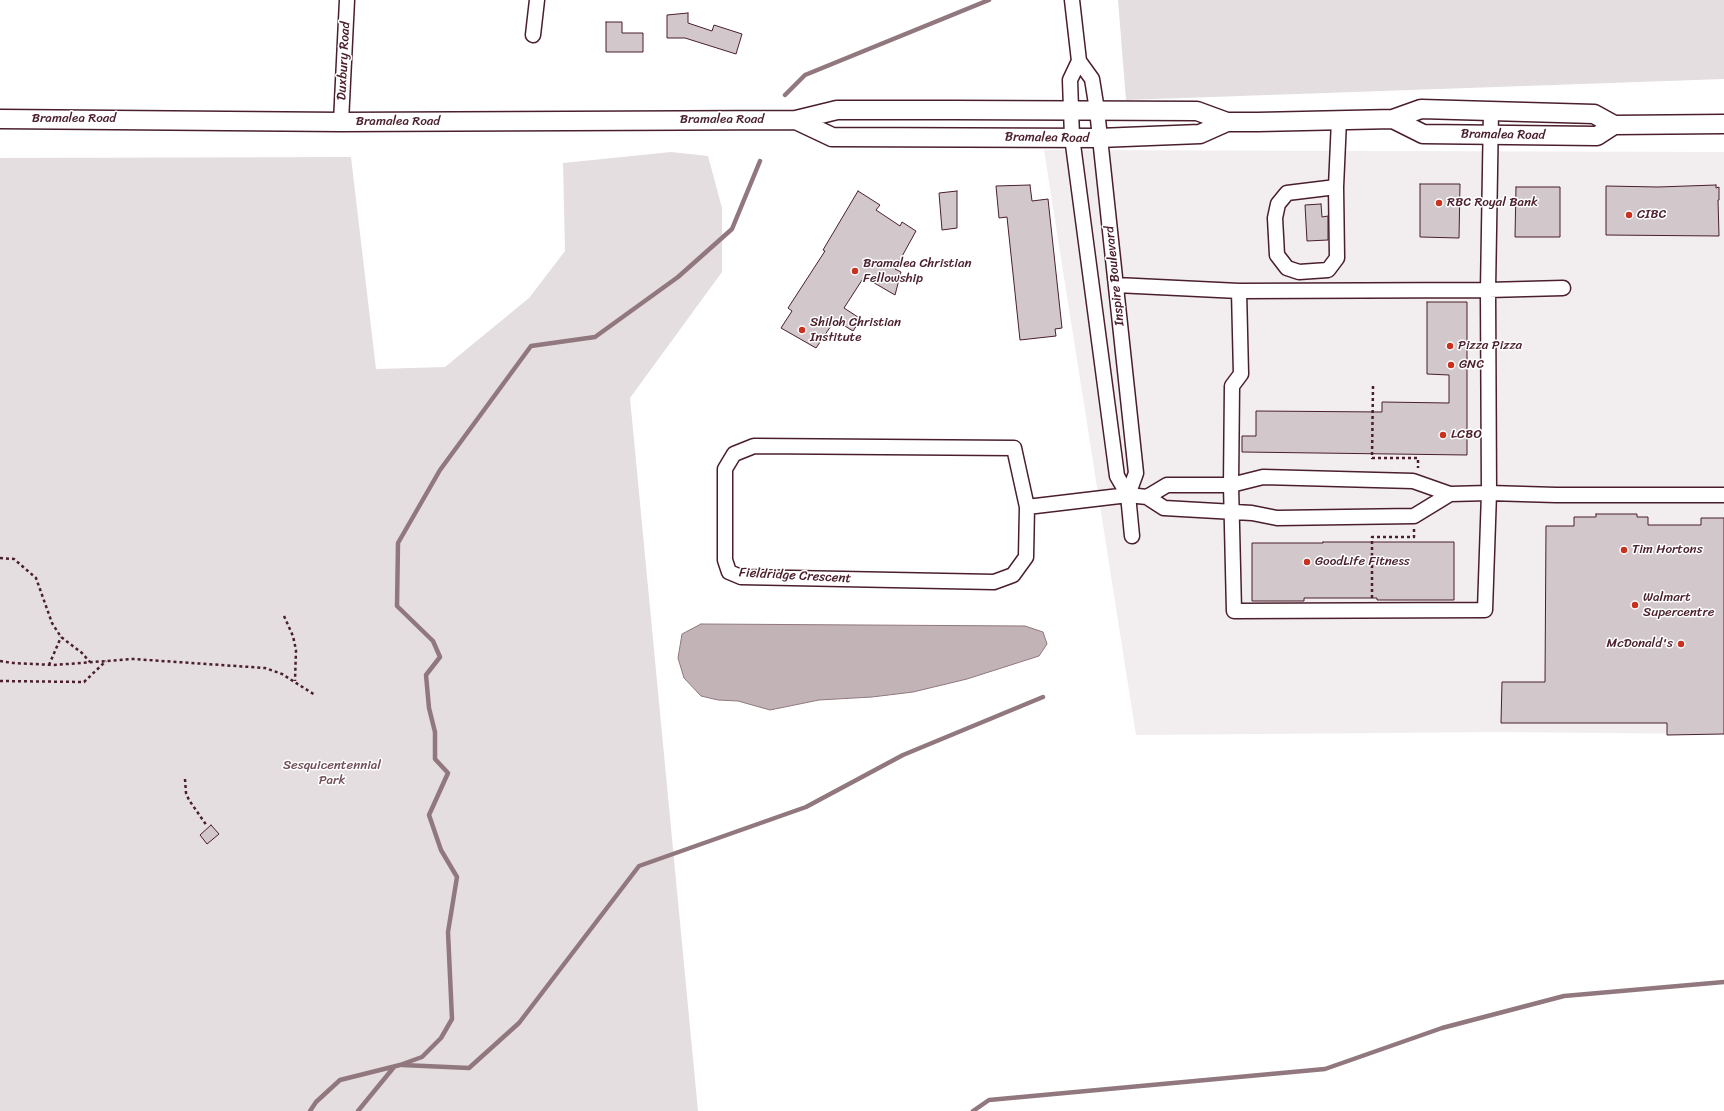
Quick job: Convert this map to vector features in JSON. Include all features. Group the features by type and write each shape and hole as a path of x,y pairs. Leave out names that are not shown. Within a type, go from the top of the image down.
{"main road":[{"name":"Bramalea Road","path":"0,119 341,122 796,120 837,110 1097,110 1197,111 1227,122 1393,119 1421,109 1594,114 1614,125 1724,124"},
{"name":"Bramalea Road","path":"1393,119 1423,134 1597,136 1614,125"},
{"name":"Bramalea Road","path":"796,120 832,137 1100,138 1200,134 1227,122"}],"street":[{"name":"Duxbury Road","path":"341,122 347,0"},
{"path":"534,35 537,0"},
{"name":"Inspire Boulevard","path":"1072,0 1078,61 1070,80 1072,138 1117,476 1128,495 1132,536"},
{"name":"Inspire Boulevard","path":"1078,61 1092,79 1097,110 1136,473 1128,495"},
{"path":"1239,291 1241,374 1232,386 1231,485 1234,611 1484,610 1489,492 1488,290 1491,111"},
{"path":"1336,187 1287,193 1278,204 1275,218 1277,255 1286,268 1299,272 1328,270 1337,258 1336,187 1339,120"},
{"path":"1116,285 1239,291 1488,290 1563,288"},
{"name":"Fieldridge Crescent","path":"754,446 1014,448 1027,507 1026,556 1013,575 994,582 741,577 729,572 725,560 725,469 734,454 754,446"},
{"path":"1147,498 1167,485 1231,485 1263,477 1414,481 1450,494 1489,492 1724,495"},
{"path":"1027,507 1128,495 1147,498 1164,508 1232,512 1277,518 1414,516 1450,494"}],"path":[{"path":"1372,537 1372,610"},
{"path":"0,558 14,559 36,578 52,623 61,637 82,653 90,662"},
{"path":"284,616 293,636 296,650 295,681"},
{"path":"50,665 61,637"},
{"path":"0,661 50,665 133,659 265,668 282,674 295,681 315,695"},
{"path":"0,681 84,682 106,661"},
{"path":"185,779 186,793 189,800 207,826"}],"shaded area":[{"path":"1044,150 1724,152 1724,734 1497,732 1136,735"},
{"path":"701,624 1025,626 1043,632 1047,644 1039,656 967,679 913,692 872,697 819,700 770,710 738,701 718,700 701,696 684,678 678,658 682,634"}],"green space":[{"path":"1118,0 1724,0 1724,79 1126,100"},
{"name":"Sesquicentennial Park","path":"671,152 708,156 722,208 722,272 630,398 698,1111 0,1111 0,158 351,157 376,369 445,367 529,298 565,251 563,163"}],"building":[{"path":"688,13 688,23 712,31 714,25 742,34 736,54 685,38 667,38 667,15"},
{"path":"606,22 622,22 622,33 643,33 643,52 606,52"},
{"path":"1420,184 1460,184 1459,238 1420,237"},
{"path":"1030,185 1032,201 1048,199 1062,328 1055,329 1056,336 1020,340 1007,217 999,218 996,186"},
{"path":"1716,185 1716,188 1719,187 1719,236 1606,235 1606,186 1658,187"},
{"path":"1516,187 1560,187 1560,237 1515,237"},
{"name":"Bramalea Christian Fellowship","path":"858,191 880,205 876,210 900,226 902,222 916,231 895,269 901,272 895,295 864,277 844,308 861,319 853,331 835,320 816,348 781,328 792,311 788,308 825,251 823,250"},
{"path":"957,191 957,228 942,230 939,193"},
{"path":"1321,204 1322,217 1328,216 1328,240 1307,241 1305,205"},
{"path":"1427,302 1467,302 1467,455 1242,452 1242,436 1256,436 1256,411 1382,412 1382,402 1449,403 1449,375 1427,374"},
{"name":"Walmart Supercentre","path":"1596,514 1637,514 1637,517 1648,517 1648,525 1701,525 1701,518 1724,518 1724,734 1667,735 1667,723 1501,723 1502,682 1545,682 1546,526 1574,526 1574,517 1596,517"},
{"path":"1454,542 1454,600 1304,598 1304,601 1252,601 1252,543"},
{"path":"211,825 219,834 207,844 200,835"}],"waterway":[{"path":"785,95 805,75 989,0"},
{"path":"310,1111 316,1102 340,1080 400,1065 422,1057 441,1038 452,1019 448,932 457,877 441,850 429,815 448,773 435,759 435,732 429,708 426,675 440,657 433,641 397,606 398,543 440,470 531,346 595,337 678,277 732,229 760,161"},
{"path":"402,1065 469,1068 519,1023 639,866 806,807 903,755 1043,697"},
{"path":"973,1111 989,1100 1325,1069 1442,1028 1564,996 1724,982"},
{"path":"358,1111 394,1067"}],"place":[{"name":"RBC Royal Bank","path":"1439,203"},
{"name":"CIBC","path":"1629,215"},
{"name":"Bramalea Christian Fellowship","path":"855,271"},
{"name":"Shiloh Christian Institute","path":"802,330"},
{"name":"Pizza Pizza","path":"1450,346"},
{"name":"GNC","path":"1451,365"},
{"name":"LCBO","path":"1443,435"},
{"name":"Tim Hortons","path":"1624,550"},
{"name":"GoodLife Fitness","path":"1307,562"},
{"name":"Walmart Supercentre","path":"1635,605"},
{"name":"McDonald's","path":"1681,644"}]}
